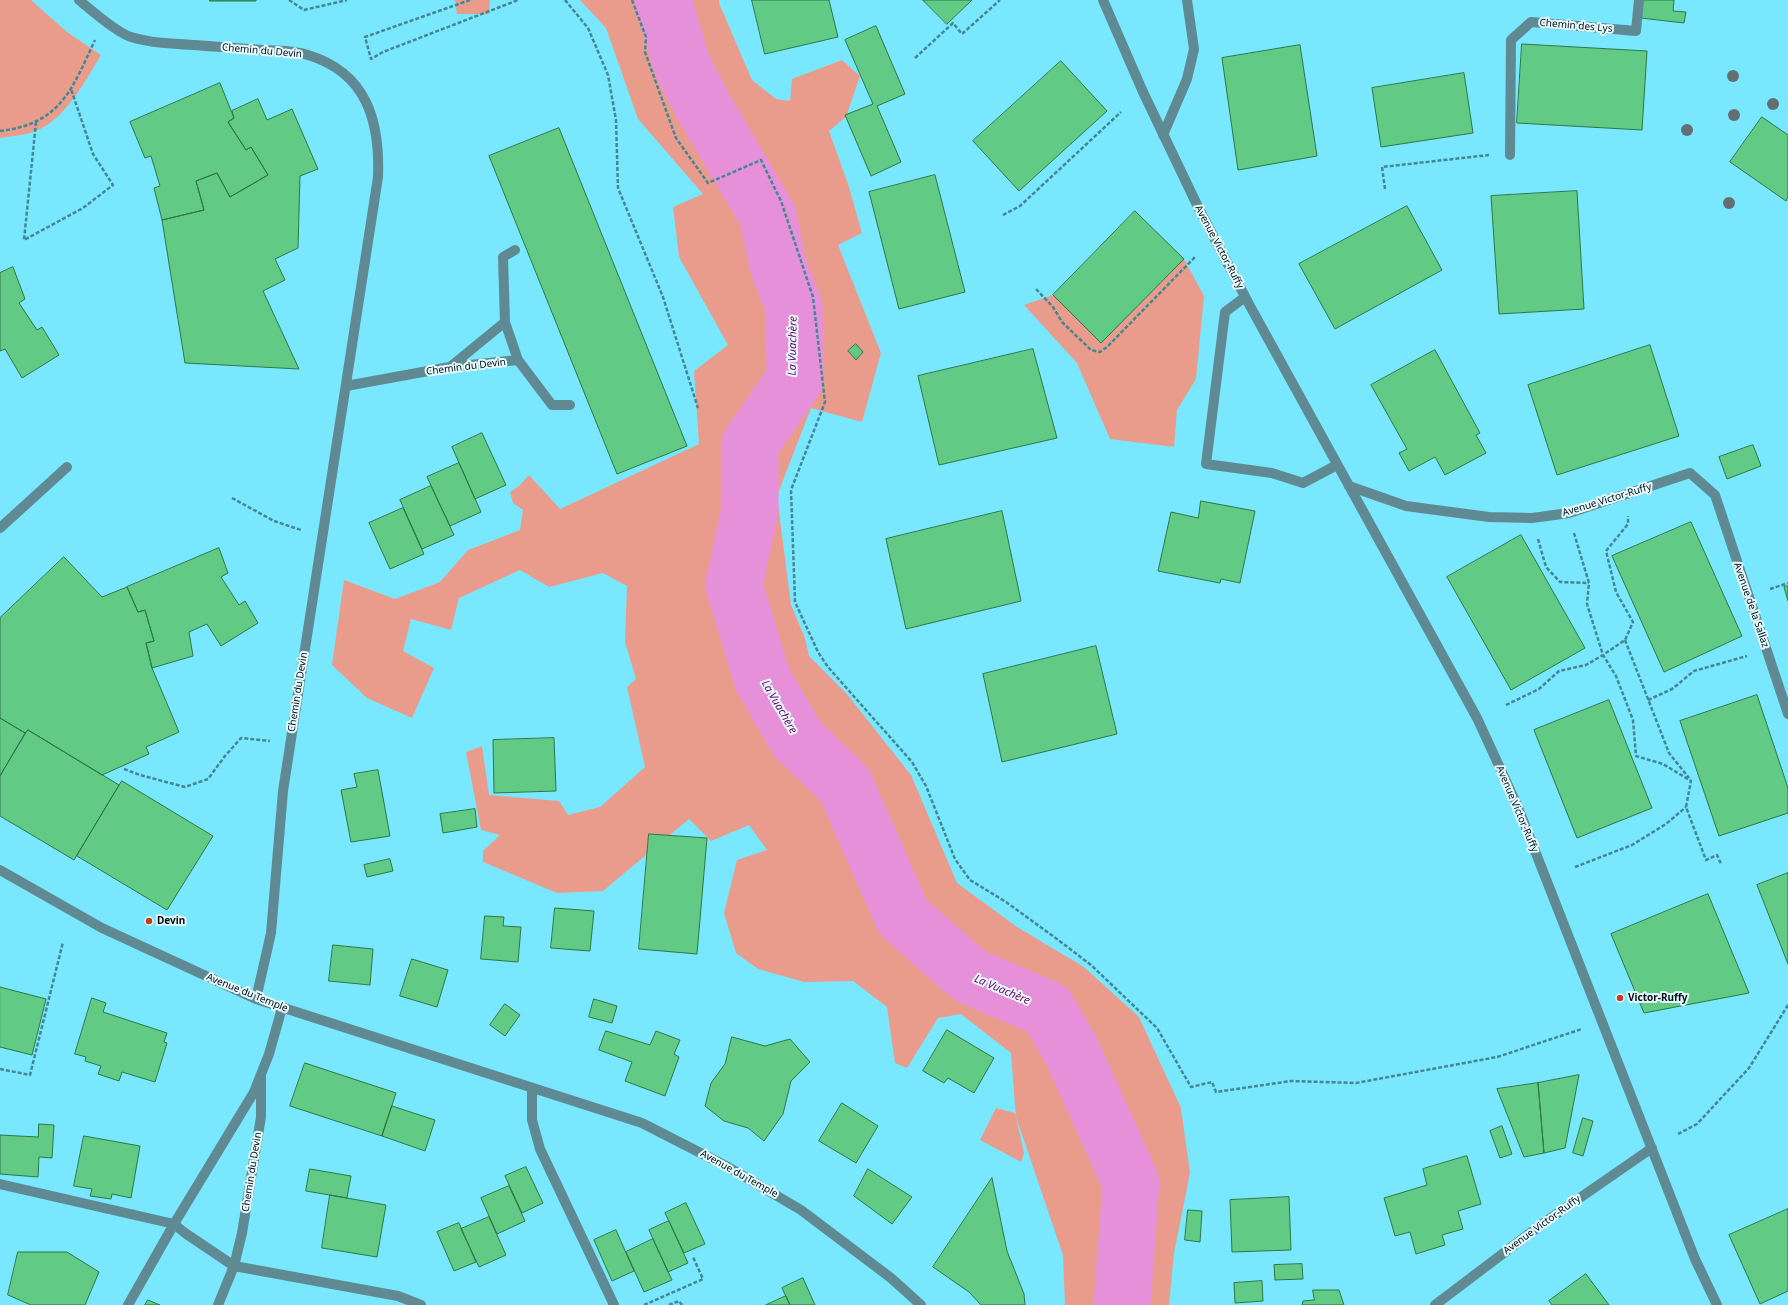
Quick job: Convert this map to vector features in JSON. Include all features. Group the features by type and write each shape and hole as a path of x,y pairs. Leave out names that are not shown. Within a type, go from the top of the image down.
{"street":[{"name":"Chemin du Devin","path":"79,0 104,20 129,36 171,44 286,51 308,54 334,65 351,78 364,96 372,117 377,137 378,177 283,791 271,933 256,999"},
{"name":"Avenue Victor-Ruffy","path":"1103,0 1163,135 1199,210 1348,486 1477,718 1517,805 1694,1259 1717,1305"},
{"path":"1163,135 1187,79 1194,49 1187,0"},
{"name":"Chemin des Lys","path":"1510,155 1511,40 1531,22 1636,31 1639,0"},
{"name":"Chemin du Devin","path":"346,386 450,367 518,360 505,322 504,257 515,250"},
{"path":"1245,297 1225,312 1206,464 1272,473 1303,483 1337,465"},
{"path":"450,367 505,322"},
{"path":"518,360 552,405 570,405"},
{"path":"0,528 67,467"},
{"name":"Avenue Victor-Ruffy","path":"1348,486 1406,506 1489,517 1532,518 1569,513 1690,473 1715,495"},
{"name":"Avenue de la Sallaz","path":"1715,495 1788,714"},
{"name":"Avenue du Temple","path":"0,870 102,928 256,999 642,1123 728,1167 801,1210 880,1269 921,1305"},
{"name":"Chemin du Devin","path":"128,1305 174,1224 254,1092 261,1077 282,1008"},
{"name":"Chemin du Devin","path":"218,1305 234,1266 242,1233 261,1118 261,1077"},
{"path":"532,1088 532,1120 540,1149 614,1305"},
{"name":"Avenue Victor-Ruffy","path":"1435,1305 1542,1224 1652,1148"},
{"path":"0,1184 174,1224 234,1266 398,1296 421,1305"}],"path":[{"path":"289,0 304,10 347,0"},
{"path":"470,0 365,37 371,59 383,52 518,0"},
{"path":"565,0 588,28 608,75 616,120 618,188 663,297 698,408"},
{"path":"632,0 646,37 645,52 676,138 708,183 761,160 781,201 813,297 825,402 791,490 795,602 818,652 828,667 912,762 926,786 955,859 970,880 1006,902 1090,965 1157,1028 1191,1087 1212,1082 1216,1092 1290,1081 1356,1083 1497,1057 1602,1023"},
{"path":"915,58 953,23 962,34 1000,0"},
{"path":"0,131 13,130 36,122 60,105 72,89 104,20"},
{"path":"36,122 24,240 83,208 113,185 92,154 72,89"},
{"path":"1003,215 1020,206 1121,112"},
{"path":"1385,190 1382,167 1495,155"},
{"path":"1036,289 1053,307 1062,322 1091,350 1100,352 1107,347 1195,258"},
{"path":"1506,705 1539,689 1559,671 1586,665 1625,640 1633,622 1616,592 1606,551 1628,524 1630,505 1626,494"},
{"path":"232,498 274,521 322,537"},
{"path":"1569,513 1589,584 1587,604 1603,655 1616,676 1633,720 1636,756 1663,764 1691,780"},
{"path":"1532,518 1546,567 1560,582 1589,584"},
{"path":"1625,640 1669,753 1691,780 1686,807 1706,860 1717,855 1721,864"},
{"path":"1648,700 1672,689 1694,671 1726,663"},
{"path":"124,769 185,788 208,779 241,738 290,743"},
{"path":"1575,866 1632,845 1666,824 1686,807"},
{"path":"0,1069 30,1075 63,942"},
{"path":"1678,1134 1697,1124 1749,1068 1788,1005"},
{"path":"644,1305 703,1279 693,1257"},
{"path":"670,1305 679,1301 682,1305"}],"shaded area":[{"path":"0,0 31,0 67,32 101,55 76,96 51,122 32,132 0,138"},
{"path":"455,0 490,0 489,14 457,14"},
{"path":"580,0 719,0 752,80 776,99 790,101 792,79 842,60 860,76 846,117 829,131 848,184 862,233 838,245 881,353 862,422 811,408 777,496 791,605 805,638 809,656 846,693 911,775 957,883 1017,927 1084,967 1139,1017 1181,1108 1190,1173 1174,1253 1169,1305 1065,1305 1063,1255 1016,1117 1011,1053 961,1014 938,1018 907,1068 895,1063 887,1007 853,981 804,982 758,969 736,953 724,913 737,860 767,850 749,825 711,841 689,819 603,891 557,893 483,862 483,851 500,835 481,830 466,752 482,746 489,795 559,801 568,815 600,807 645,767 627,687 636,679 625,642 627,586 603,573 549,587 520,570 459,598 451,630 411,619 403,651 434,668 412,718 367,698 332,665 344,580 395,599 440,582 468,550 520,530 523,510 513,503 510,492 519,486 529,475 560,509 699,444 694,371 728,345 679,257 673,207 703,194 638,119 606,28"},
{"path":"1184,259 1204,296 1196,379 1177,410 1174,447 1110,439 1077,363 1024,305 1053,295 1101,343"},
{"path":"996,1108 1015,1113 1024,1153 1021,1162 980,1140"}],"building":[{"path":"256,0 256,1 210,1"},
{"path":"752,0 829,0 838,37 765,54"},
{"path":"923,0 972,0 947,24"},
{"path":"1643,0 1674,0 1673,11 1686,12 1684,23 1641,18"},
{"path":"876,26 905,94 877,106 901,162 871,176 845,115 873,104 845,40"},
{"path":"1522,44 1647,51 1642,130 1517,123"},
{"path":"1300,45 1317,156 1238,170 1222,58"},
{"path":"1061,61 1107,111 1019,191 973,141"},
{"path":"1464,73 1473,133 1381,147 1372,88"},
{"path":"220,83 234,118 228,122 246,150 251,147 268,175 230,197 217,173 196,181 204,210 162,220 154,188 160,186 151,156 145,158 130,122"},
{"path":"258,99 267,120 292,109 318,169 300,176 298,248 275,259 285,280 263,291 299,369 185,363 162,220 204,210 196,181 217,173 230,197 268,175 251,147 246,150 228,122 234,118 232,111"},
{"path":"1762,117 1788,135 1788,197 1786,201 1730,162"},
{"path":"559,128 687,446 617,474 489,156"},
{"path":"935,175 965,292 899,309 869,192"},
{"path":"1577,191 1584,309 1499,314 1491,196"},
{"path":"1407,206 1442,270 1335,329 1299,264"},
{"path":"1135,211 1184,259 1101,343 1053,295"},
{"path":"13,267 25,299 19,303 37,330 42,327 59,355 22,378 5,349 0,351 0,273"},
{"path":"856,344 863,352 856,360 848,351"},
{"path":"1650,345 1679,436 1557,475 1528,385"},
{"path":"1033,349 1057,438 939,465 918,376"},
{"path":"1435,350 1480,433 1476,435 1486,453 1445,475 1435,457 1409,471 1399,453 1407,449 1371,385"},
{"path":"482,433 506,485 475,499 452,447"},
{"path":"1753,445 1761,466 1727,479 1719,457"},
{"path":"459,463 481,512 450,526 427,477"},
{"path":"431,486 454,535 422,549 400,500"},
{"path":"1201,501 1255,511 1240,583 1221,579 1220,583 1158,571 1171,512 1198,518"},
{"path":"403,508 424,554 390,569 369,523"},
{"path":"1002,511 1021,601 906,629 886,539"},
{"path":"1691,522 1742,636 1664,672 1612,556"},
{"path":"1521,535 1585,648 1511,690 1447,577"},
{"path":"219,548 228,573 221,577 239,605 245,601 258,623 221,646 207,624 189,632 193,656 152,668 146,643 154,641 145,610 138,612 127,587"},
{"path":"64,557 102,597 127,587 138,612 145,610 154,641 146,643 152,668 179,732 146,747 149,754 102,775 28,730 25,733 0,718 0,618"},
{"path":"1788,586 1788,601 1784,587"},
{"path":"1096,646 1117,734 1002,762 983,674"},
{"path":"1757,695 1788,788 1788,813 1719,836 1680,721"},
{"path":"1609,700 1652,808 1577,838 1534,730"},
{"path":"0,718 25,733 0,776"},
{"path":"28,730 119,785 74,860 0,816 0,776"},
{"path":"554,738 556,791 494,793 493,740"},
{"path":"378,770 390,836 351,842 341,790 357,787 354,774"},
{"path":"122,781 213,836 167,910 77,856"},
{"path":"475,809 477,827 443,833 440,814"},
{"path":"649,834 707,838 697,954 639,949"},
{"path":"390,859 393,871 367,877 364,865"},
{"path":"1788,873 1788,964 1757,885"},
{"path":"1708,894 1749,993 1644,1013 1611,934"},
{"path":"555,908 594,911 590,951 551,948"},
{"path":"485,916 504,917 503,926 521,927 518,962 481,959"},
{"path":"333,945 373,949 370,985 329,981"},
{"path":"412,959 448,970 437,1007 400,996"},
{"path":"0,987 46,999 32,1055 0,1047"},
{"path":"92,998 106,1003 103,1012 167,1033 164,1042 167,1043 155,1082 122,1072 119,1081 98,1074 101,1066 85,1061 86,1057 75,1054"},
{"path":"594,999 617,1006 612,1023 589,1017"},
{"path":"505,1004 520,1015 505,1036 490,1025"},
{"path":"947,1030 994,1058 974,1093 948,1078 944,1083 923,1071"},
{"path":"606,1031 650,1045 656,1031 680,1040 674,1054 679,1057 665,1096 625,1081 632,1062 599,1050"},
{"path":"732,1037 765,1046 790,1039 810,1062 791,1081 783,1114 764,1141 748,1128 724,1121 705,1106 711,1083 725,1064"},
{"path":"305,1063 396,1093 382,1136 290,1106"},
{"path":"1579,1075 1565,1148 1544,1153 1538,1083"},
{"path":"1538,1083 1544,1153 1524,1157 1497,1089"},
{"path":"842,1103 878,1126 856,1163 819,1141"},
{"path":"392,1106 435,1120 425,1151 382,1136"},
{"path":"1583,1118 1593,1121 1583,1156 1573,1153"},
{"path":"39,1124 54,1125 52,1158 39,1157 38,1177 0,1174 0,1135 38,1137"},
{"path":"1502,1126 1512,1154 1500,1158 1490,1131"},
{"path":"84,1136 140,1146 131,1198 112,1194 111,1199 90,1196 92,1189 74,1186"},
{"path":"1467,1156 1481,1204 1458,1211 1463,1229 1442,1235 1445,1245 1416,1254 1410,1232 1395,1236 1384,1198 1427,1185 1423,1169"},
{"path":"526,1167 543,1203 522,1213 505,1176"},
{"path":"310,1169 351,1176 347,1198 306,1191"},
{"path":"868,1169 912,1197 892,1224 854,1196"},
{"path":"992,1178 1007,1251 1024,1294 1025,1305 981,1305 969,1292 933,1267"},
{"path":"509,1186 525,1221 497,1234 481,1198"},
{"path":"330,1195 386,1205 377,1257 322,1248"},
{"path":"1289,1197 1291,1250 1232,1252 1230,1200"},
{"path":"686,1203 705,1244 684,1253 665,1213"},
{"path":"1788,1209 1788,1291 1760,1304 1729,1235"},
{"path":"1188,1210 1202,1211 1200,1242 1185,1240"},
{"path":"489,1217 506,1255 479,1267 461,1229"},
{"path":"669,1221 688,1263 668,1272 649,1230"},
{"path":"459,1223 476,1262 454,1271 437,1232"},
{"path":"616,1230 634,1271 612,1281 594,1240"},
{"path":"653,1239 672,1280 644,1292 626,1252"},
{"path":"18,1252 67,1252 99,1272 85,1305 31,1305 8,1295"},
{"path":"1302,1264 1303,1279 1275,1280 1274,1265"},
{"path":"1586,1274 1609,1305 1552,1305 1549,1301"},
{"path":"803,1278 815,1305 790,1305 782,1288"},
{"path":"1262,1281 1263,1301 1235,1303 1234,1283"},
{"path":"1313,1290 1339,1290 1344,1305 1302,1305 1303,1301 1314,1300"},
{"path":"786,1296 790,1305 766,1305"},
{"path":"148,1300 160,1305 145,1305"}],"waterway":[{"name":"La Vuachère","path":"663,0 682,65 703,106 768,216 778,266 794,307 795,379 750,444 750,509 734,585 762,678 797,739 845,785 903,917 970,976 1047,1009 1071,1050 1131,1183 1122,1305"}],"place":[{"name":"Devin","path":"149,921"},
{"name":"Victor-Ruffy","path":"1620,998"}]}
